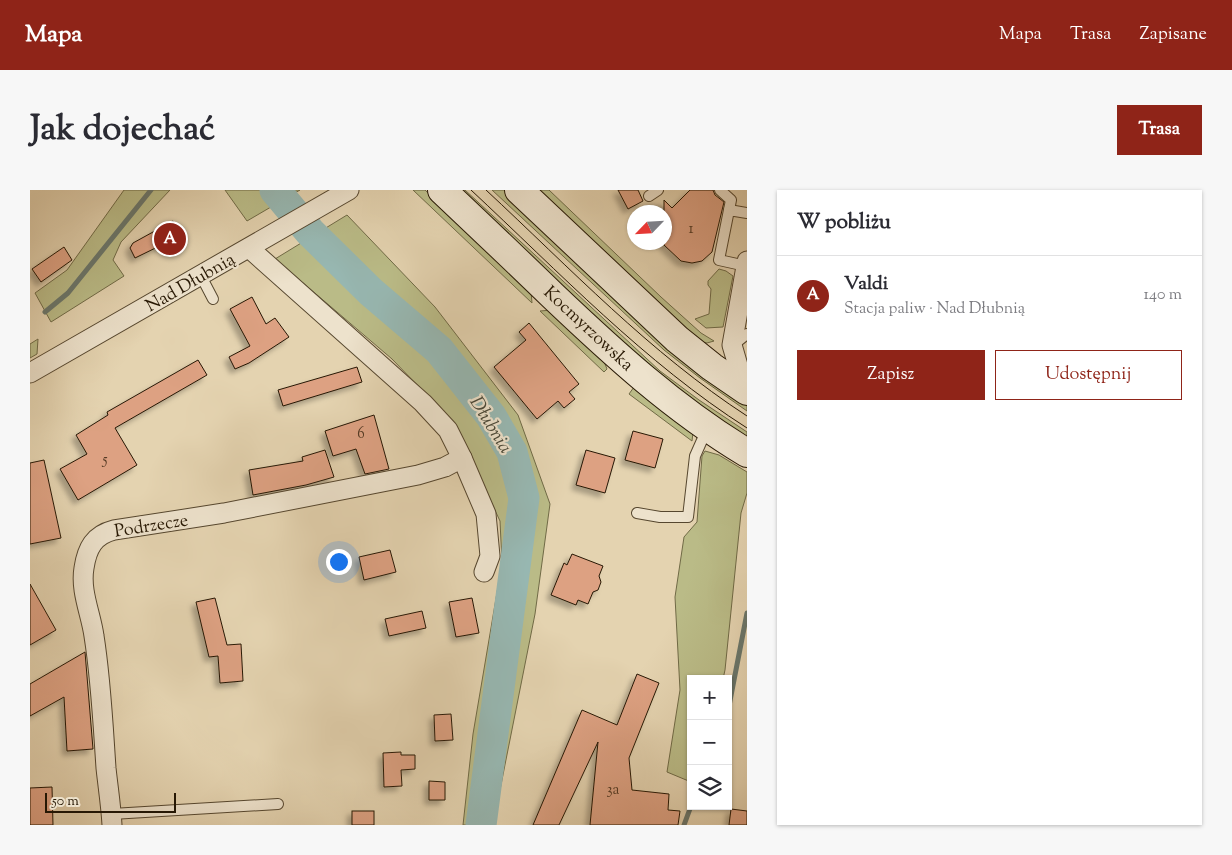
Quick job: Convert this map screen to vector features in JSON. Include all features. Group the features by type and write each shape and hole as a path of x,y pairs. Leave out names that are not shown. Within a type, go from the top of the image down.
{"main road":[{"name":"Kocmyrzowska","path":"442,190 606,347 657,390 707,428 747,453"},
{"path":"519,190 688,348 747,391"}],"street":[{"name":"Nad Dłubnią","path":"30,373 344,193"},
{"path":"256,244 423,403 448,430 486,514 490,556 484,572"},
{"path":"747,263 732,345 739,369 747,386"},
{"path":"688,348 711,350 732,345"},
{"name":"Podrzecze","path":"112,819 100,683 94,634 84,584 86,558 96,538 114,530 214,514 418,475 446,467 462,458"}],"lane":[{"path":"720,190 731,200 719,260 747,263"},
{"path":"729,210 747,213"},
{"path":"201,276 213,299"},
{"path":"732,345 747,334"},
{"path":"637,513 660,517 688,517 694,456 707,428"},
{"path":"112,819 278,804"}],"green space":[{"path":"124,190 170,190 121,242 113,260 124,276 51,322 35,293 67,270"},
{"path":"225,190 300,190 247,221"},
{"path":"413,190 425,190 531,291 532,303"},
{"path":"457,190 465,190 660,371 747,432 747,441 663,382"},
{"path":"492,190 504,190 652,331 747,402 747,411 664,350"},
{"path":"534,190 549,190 661,297 701,333 714,341 707,343 698,341"},
{"path":"347,215 435,307 518,415 550,504 535,614 493,825 463,825 473,734 502,563 500,521 454,423 392,359 275,259"},
{"path":"719,269 733,276 723,327 706,328 695,319 709,314 711,289 708,281"},
{"path":"552,310 603,359 607,369 604,372 540,311"},
{"path":"38,339 37,354 30,358 30,344"},
{"path":"634,387 693,432 692,441 629,394"},
{"path":"705,451 719,455 747,472 747,493 741,513 724,675 687,675 687,780 667,772 680,690 675,597 684,537 697,522 702,456"}],"building":[{"path":"618,190 638,190 643,201 636,205 627,205 627,207"},
{"path":"690,190 713,190 715,195 724,202 712,252 702,261 692,263 681,261 669,250 672,250 672,208"},
{"path":"173,221 180,236 135,258 130,248 133,243"},
{"path":"64,247 72,260 41,282 32,269"},
{"path":"252,297 266,324 275,318 289,337 249,363 235,369 229,357 250,346 230,309"},
{"path":"529,323 579,384 569,392 575,399 564,408 558,401 537,419 494,367 526,340 519,332"},
{"path":"198,360 207,375 115,428 137,465 78,500 60,469 87,454 76,435 108,415 107,412"},
{"path":"357,367 362,382 283,406 278,390"},
{"path":"374,415 389,469 365,474 356,449 333,456 325,431"},
{"path":"633,431 663,439 655,468 625,460"},
{"path":"325,450 334,477 306,485 253,495 249,470 303,461 302,457"},
{"path":"586,450 615,458 605,493 576,485"},
{"path":"44,460 61,538 30,544 30,463"},
{"path":"390,550 396,572 364,580 359,557"},
{"path":"572,554 603,566 599,576 601,582 598,590 593,592 588,604 578,600 576,605 551,595 564,563 567,565"},
{"path":"30,584 56,630 30,645"},
{"path":"215,598 227,645 241,644 243,681 220,683 218,656 209,657 196,602"},
{"path":"472,598 479,633 456,637 449,602"},
{"path":"422,611 426,628 389,636 385,619"},
{"path":"85,652 93,749 67,751 64,697 30,716 30,684"},
{"path":"637,674 659,683 629,758 632,790 669,794 668,810 680,811 678,825 590,825 598,742 559,825 533,825 582,710 617,725"},
{"path":"451,714 453,740 435,741 434,715"},
{"path":"401,752 401,755 415,755 415,769 401,770 402,786 384,787 383,753"},
{"path":"429,781 445,782 445,800 429,800"},
{"path":"52,787 53,825 30,825 30,788"},
{"path":"732,809 747,811 747,825 729,825"},
{"path":"352,811 374,811 374,825 352,825"}],"waterway":[{"path":"45,312 68,293 151,190"},
{"name":"Dłubnia","path":"275,190 310,232 371,292 439,350 491,416 512,452 524,498 481,825"},
{"path":"732,690 747,613"},
{"path":"684,825 690,810"}],"tram line":[{"path":"471,190 638,346 673,375 747,428"},
{"path":"486,190 644,337 677,365 747,416"}],"place":[{"name":"Valdi","path":"170,239"}]}
